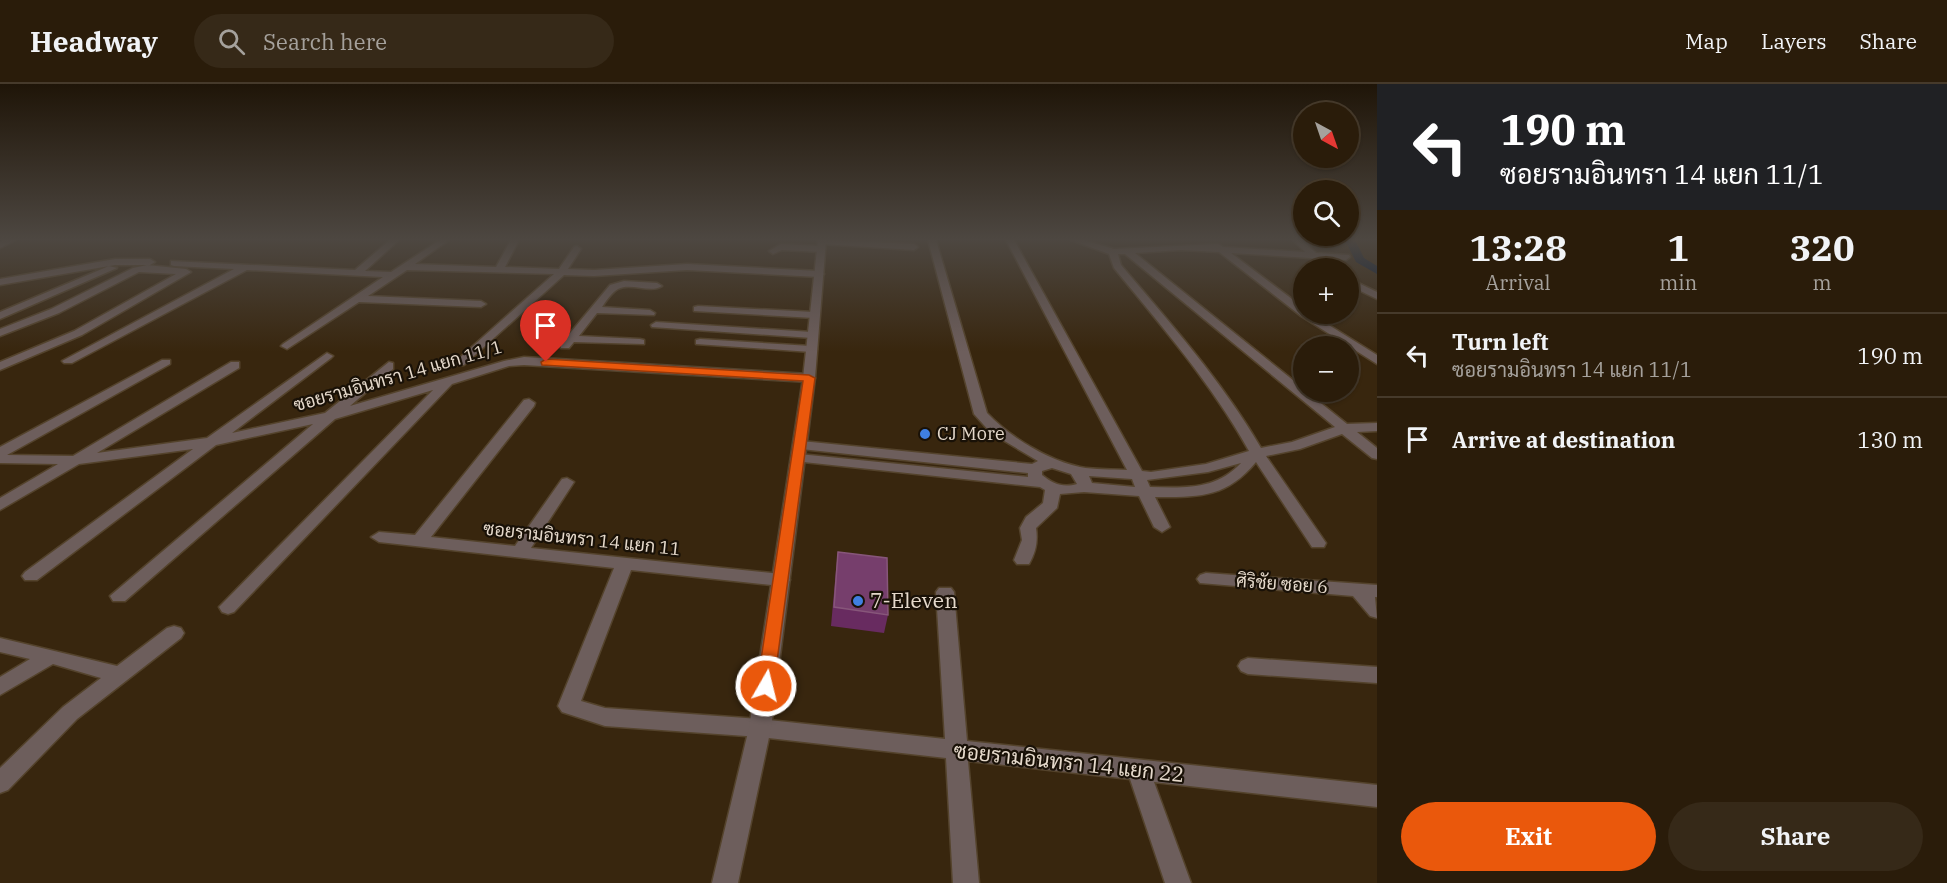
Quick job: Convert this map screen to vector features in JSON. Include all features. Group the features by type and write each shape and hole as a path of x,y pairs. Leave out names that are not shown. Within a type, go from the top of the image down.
{"street":[{"path":"0,282 29,277"},
{"path":"0,316 90,277"},
{"path":"0,333 55,310 121,277"},
{"path":"0,366 78,333 177,277"},
{"path":"68,361 226,277"},
{"path":"287,346 393,277"},
{"path":"460,363 556,277"},
{"path":"633,284 636,277"},
{"path":"725,883 760,728 800,452 819,277"},
{"path":"943,277 981,414 996,430 1052,464 1077,471 1137,475 1173,474 1208,468 1257,453 1294,446 1345,428 1377,427"},
{"path":"1030,277 1111,431 1137,475 1162,527"},
{"path":"1126,277 1190,353 1241,423 1257,453 1318,543"},
{"path":"1159,277 1377,455"},
{"path":"1257,277 1293,305"},
{"path":"640,342 568,343 613,287 633,284 657,286"},
{"path":"1359,287 1377,296"},
{"path":"360,299 481,304"},
{"path":"597,309 650,313"},
{"path":"698,309 814,315"},
{"path":"1321,324 1377,360"},
{"path":"656,325 811,342"},
{"path":"699,342 811,342"},
{"path":"31,576 327,356"},
{"name":"ซอยรามอินทรา 14 แยก 11/1","path":"0,459 84,459 211,442 331,416 487,368 524,361 809,378"},
{"path":"0,453 166,362"},
{"path":"0,505 84,459 235,365"},
{"path":"119,596 390,366"},
{"path":"228,607 448,381"},
{"path":"420,540 529,403"},
{"path":"800,452 1043,480 1076,491 1086,483 1077,471"},
{"path":"1083,487 1145,492 1200,489 1228,483 1257,453"},
{"path":"1023,560 1030,540 1028,528 1032,521 1051,505 1041,465 1052,464"},
{"path":"519,552 567,482"},
{"name":"ซอยรามอินทรา 14 แยก 11","path":"379,537 781,580"},
{"name":"ซอยรามอินทรา 14 แยก 22","path":"625,563 568,706 605,717 760,728 1377,796"},
{"name":"ศิริชัย ซอย 6","path":"1206,579 1377,591"},
{"path":"1357,589 1377,611"},
{"path":"945,592 966,883"},
{"path":"0,783 70,713 174,633"},
{"path":"0,645 120,675"},
{"path":"0,687 51,656"},
{"path":"1248,666 1377,675"},
{"path":"1138,770 1178,883"}],"building":[{"name":"7-Eleven","path":"838,552 887,558 888,615 834,607"}],"place":[{"name":"CJ More","path":"925,434"},
{"name":"7-Eleven","path":"858,601"}],"route":[{"path":"546,362 809,378 766,686"}]}
